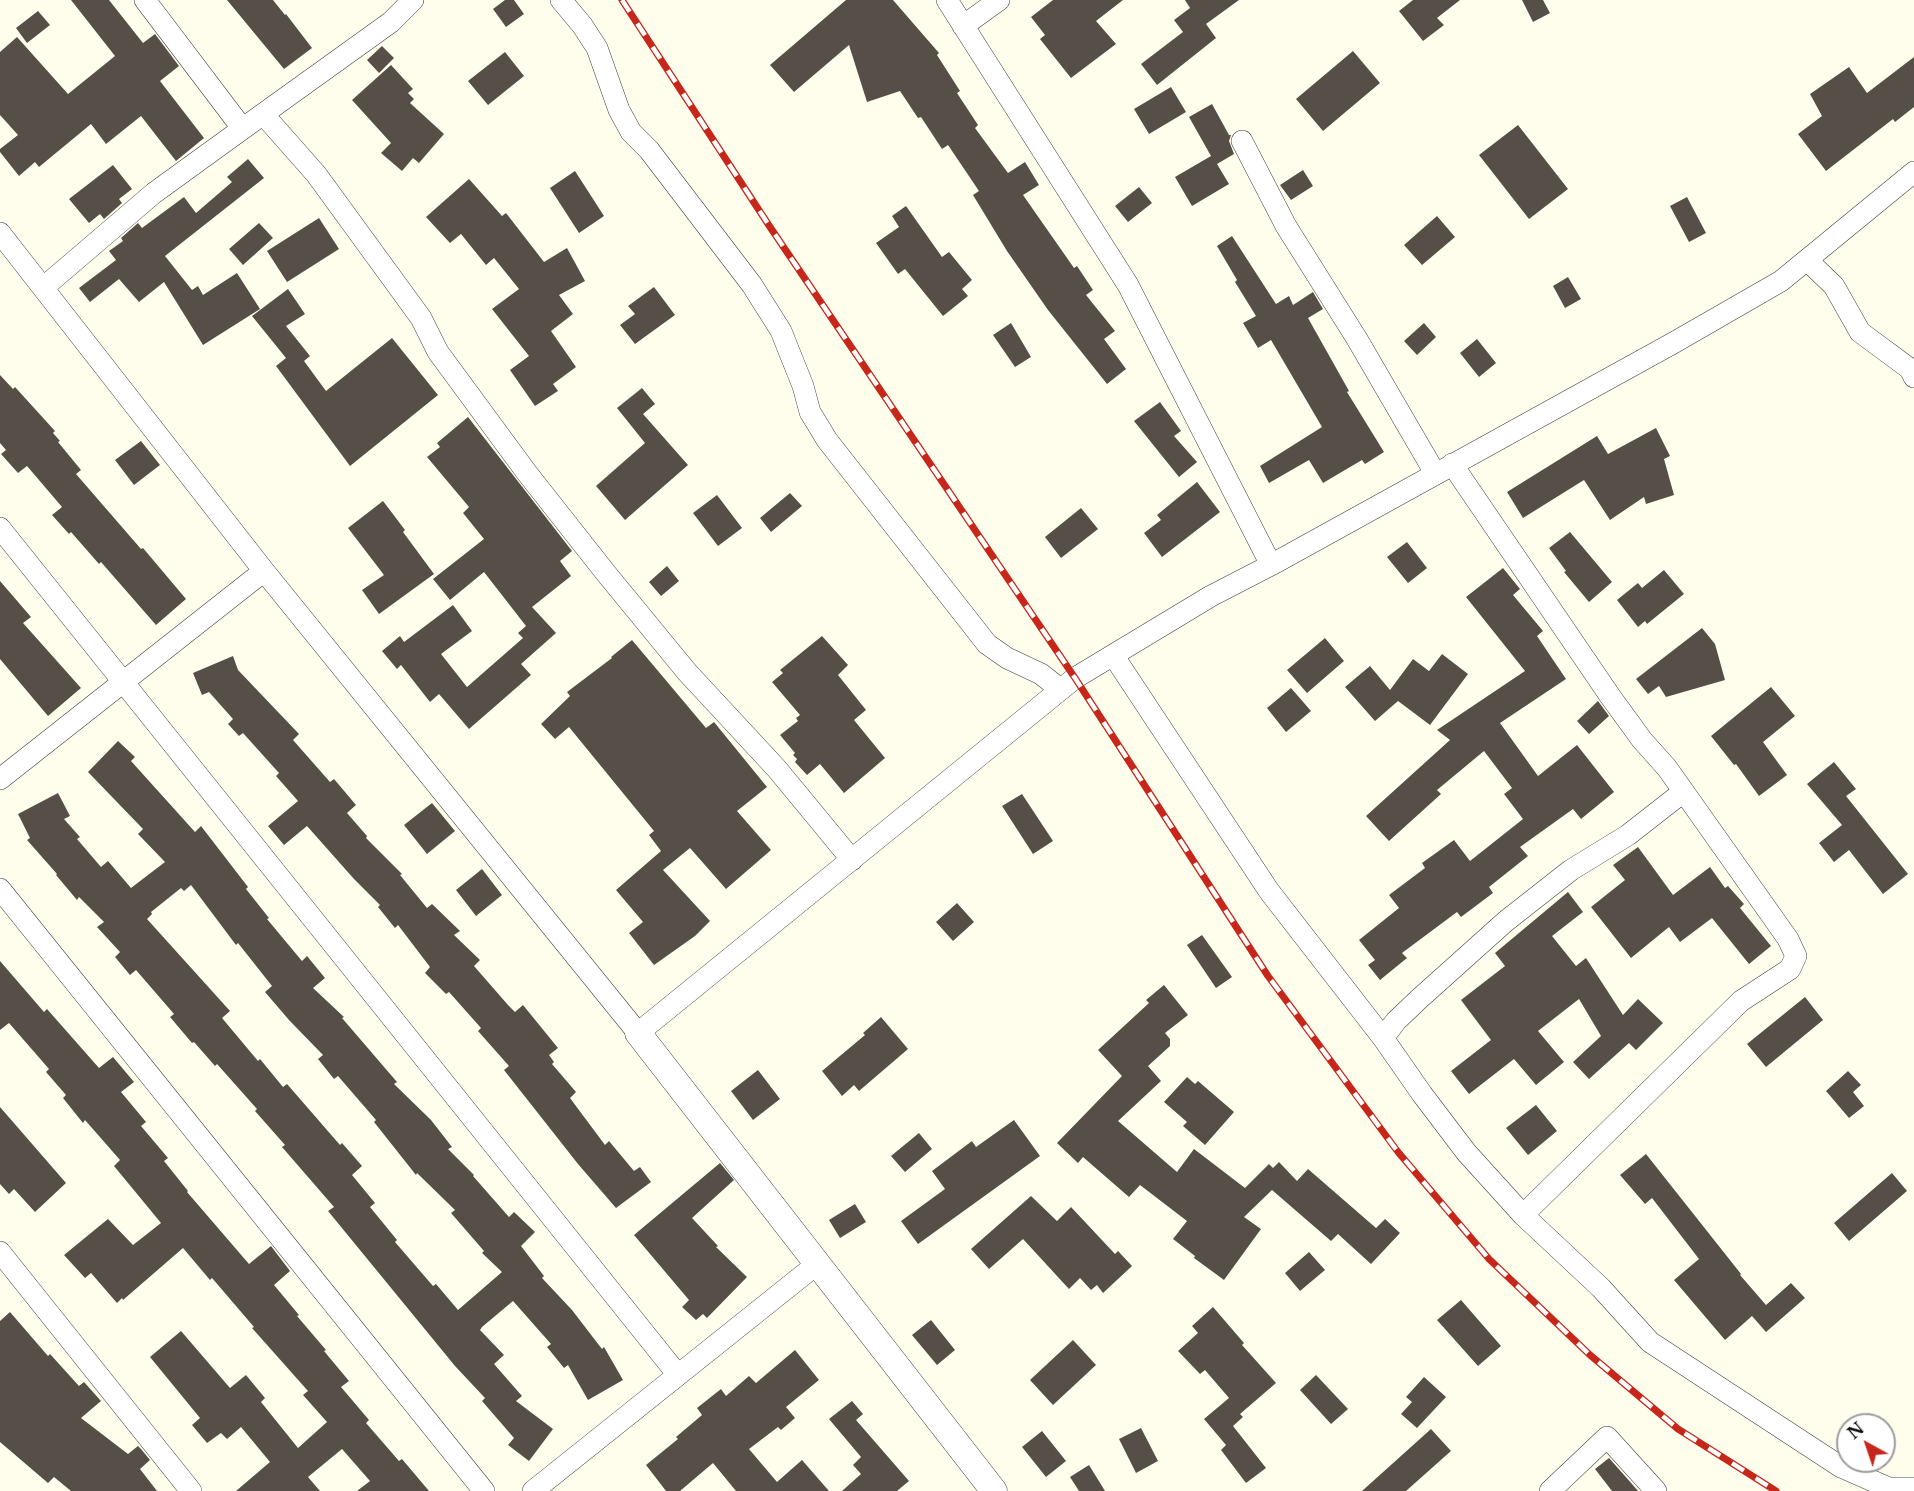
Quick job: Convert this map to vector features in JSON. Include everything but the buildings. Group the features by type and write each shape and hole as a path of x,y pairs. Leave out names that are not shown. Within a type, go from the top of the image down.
{"street":[{"path":"145,0 242,128"},
{"path":"44,287 154,193 391,22 413,0"},
{"path":"561,0 597,48 619,110 630,132 648,150 752,285 781,331 803,386 810,412 827,440 987,644 1002,655 1041,674 1060,689"},
{"path":"947,0 1128,285 1271,565"},
{"path":"963,26 999,0"},
{"path":"263,114 316,174 421,318 438,352 527,473 605,573 687,672 777,769 852,860"},
{"path":"1242,141 1286,226 1357,339 1444,468 1642,740 1667,768 1788,939 1796,956 1790,969 1742,1001 1524,1215"},
{"path":"638,1033 1075,678 1211,596 1704,326 1781,281 1914,171"},
{"path":"0,233 264,571 638,1033 994,1491"},
{"path":"1807,260 1834,286 1860,332 1910,369 1914,377"},
{"path":"0,528 678,1375"},
{"path":"0,779 264,571"},
{"path":"1113,655 1269,891 1383,1038 1466,1152 1524,1215 1601,1288 1650,1342 1841,1467 1889,1488 1914,1488"},
{"path":"1383,1038 1396,1021 1419,999 1506,921 1571,870 1628,835 1683,792"},
{"path":"0,890 484,1491"},
{"path":"0,1252 7,1276 191,1491"},
{"path":"532,1491 817,1264"},
{"path":"1550,1491 1607,1437 1656,1491"}],"railway":[{"path":"622,0 770,227 1075,678 1268,976 1398,1152 1489,1259 1590,1355 1678,1429 1776,1491"}]}
